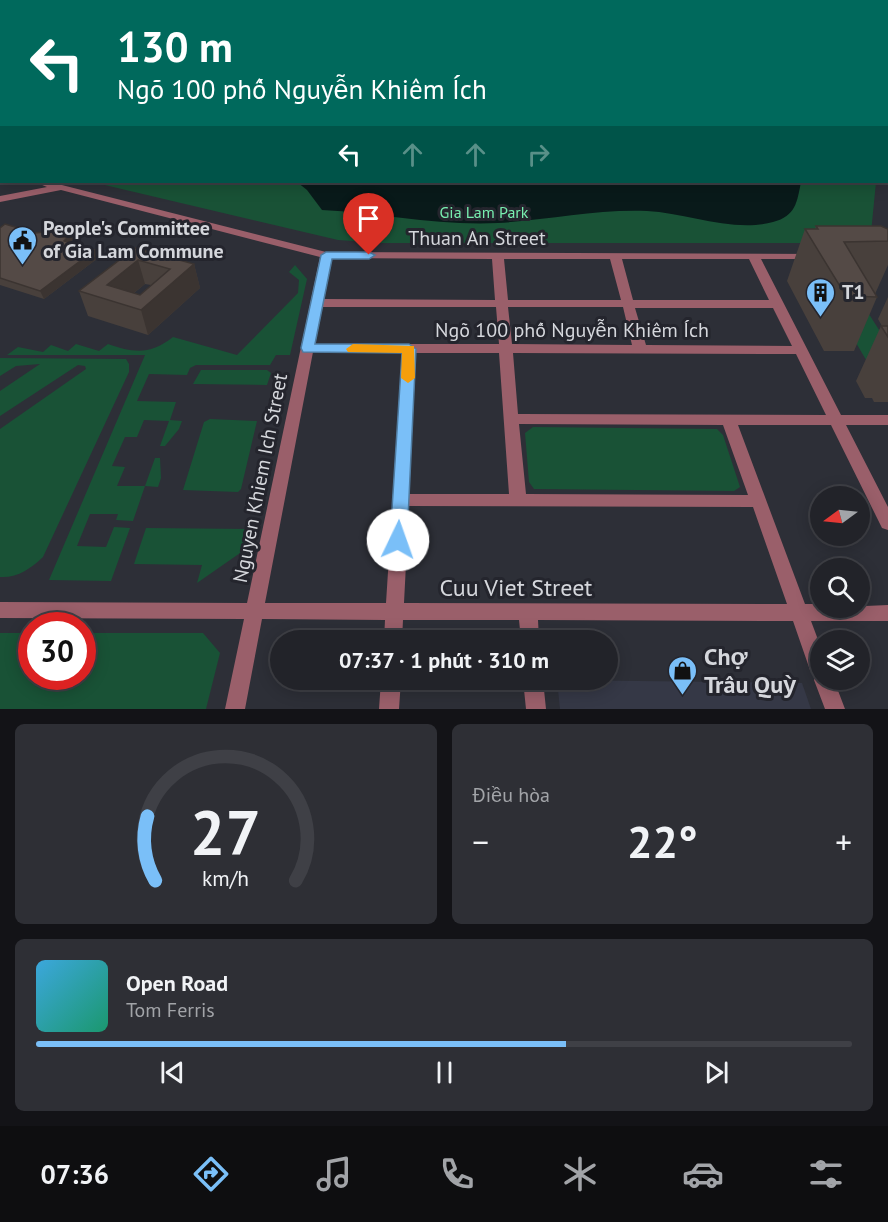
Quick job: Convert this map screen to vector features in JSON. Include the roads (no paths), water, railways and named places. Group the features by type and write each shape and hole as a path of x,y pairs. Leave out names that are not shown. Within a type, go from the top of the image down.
{"street":[{"path":"0,199 63,184"},
{"name":"Thuan An Street","path":"63,184 326,255 823,256"},
{"name":"Nguyen Khiem Ich Street","path":"235,709 326,255"},
{"path":"498,256 518,500"},
{"path":"615,256 640,349"},
{"path":"753,256 888,523"},
{"path":"317,303 777,304"},
{"name":"Ngõ 100 phố Nguyễn Khiêm Ích","path":"308,348 800,350"},
{"path":"393,630 409,349"},
{"path":"512,419 888,420"},
{"path":"729,420 810,642"},
{"path":"401,500 758,501"},
{"name":"Cuu Viet Street","path":"0,610 888,614"},
{"path":"528,612 529,630"},
{"path":"389,709 390,690"},
{"path":"534,690 536,709"},
{"path":"828,690 835,709"}],"place":[{"name":"People's Committee of Gia Lam Commune","path":"22,266"},
{"name":"T1","path":"821,318"},
{"name":"Chợ Trâu Quỳ","path":"683,696"}],"park label":[{"name":"Gia Lam Park","path":"484,212"}]}
